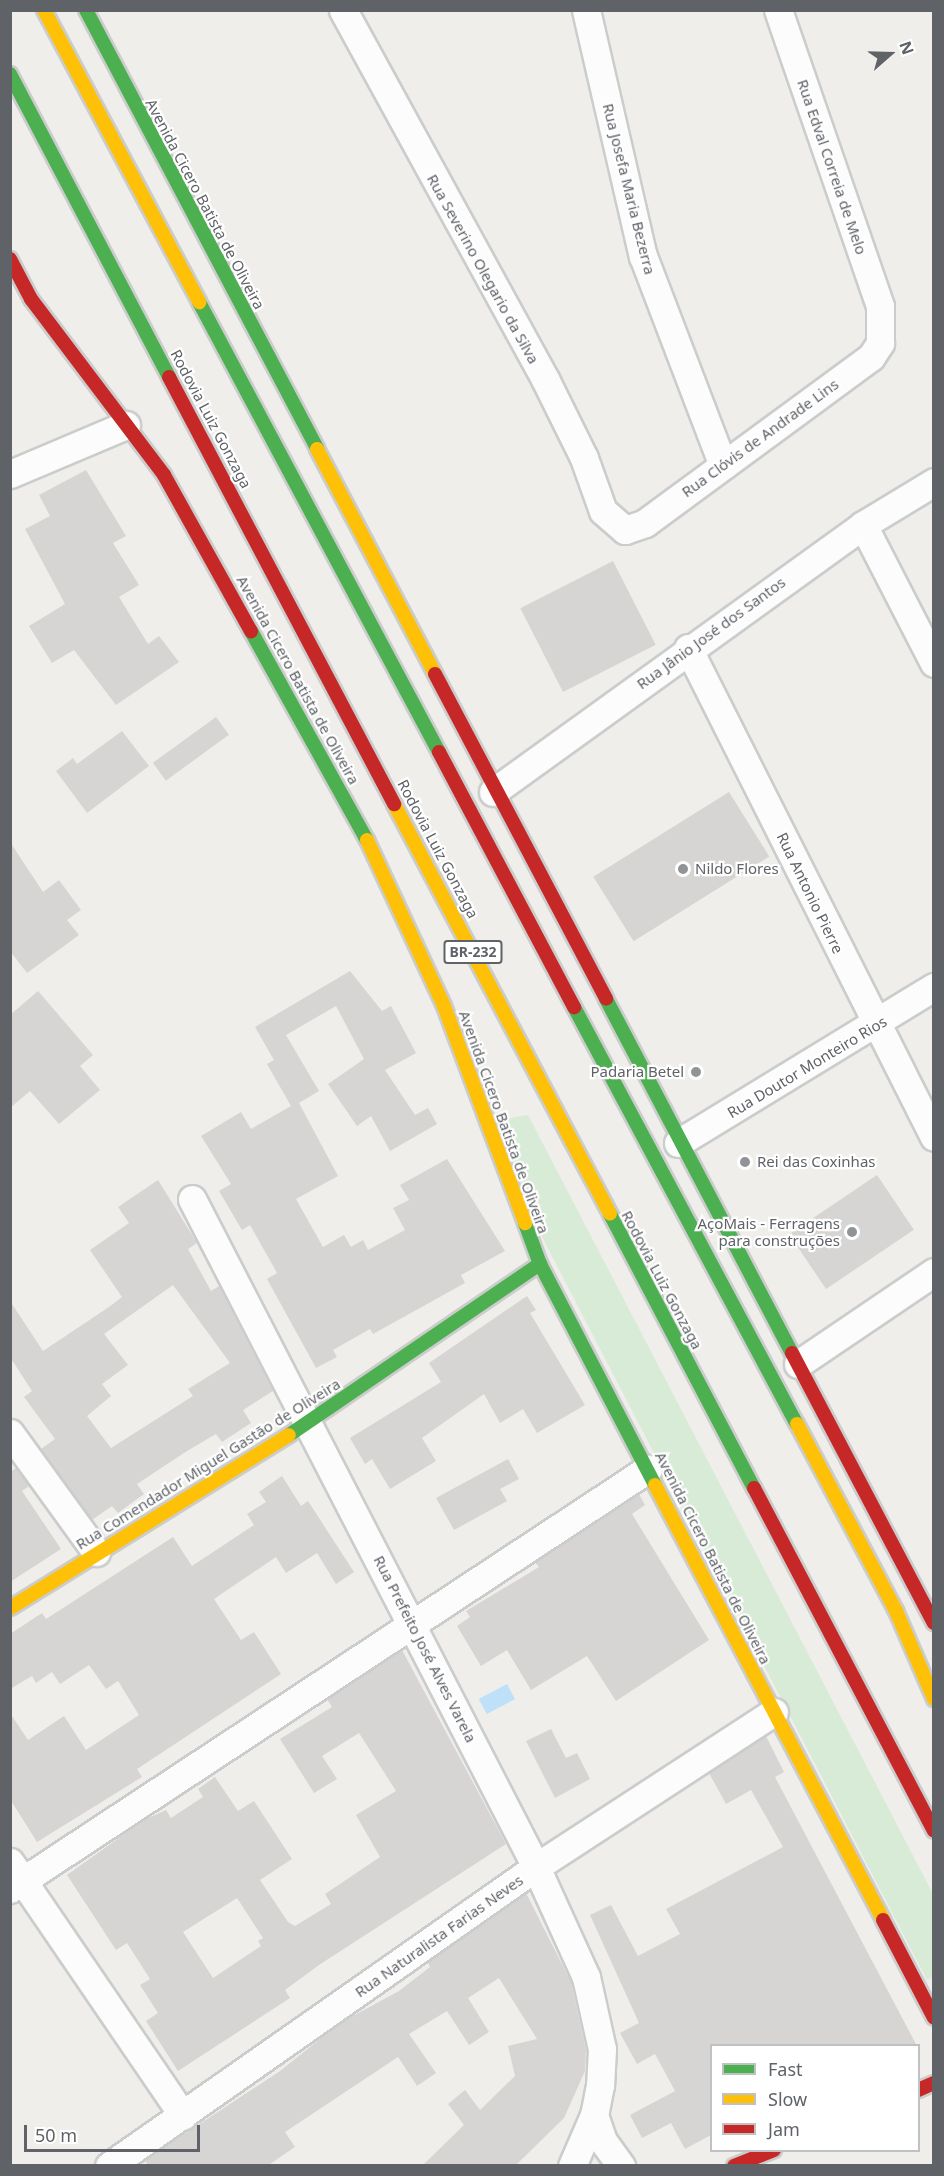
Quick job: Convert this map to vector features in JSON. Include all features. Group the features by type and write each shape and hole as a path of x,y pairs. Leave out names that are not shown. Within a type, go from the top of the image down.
{"main road":[{"path":"44,10 896,1611 933,1699"},
{"name":"Avenida Cicero Batista de Oliveira","path":"86,10 678,1143 930,1606 933,1623"},
{"name":"Rodovia Luiz Gonzaga","path":"10,74 933,1831"},
{"name":"Avenida Cicero Batista de Oliveira","path":"10,259 32,299 170,484 368,841 444,1006 540,1263 933,2018"},
{"name":"Rua Comendador Miguel Gastão de Oliveira","path":"10,1608 96,1552 310,1422 540,1263"},
{"path":"734,2166 771,2152"}],"street":[{"name":"Rua Severino Olegario da Silva","path":"343,10 545,379 584,458 603,511 617,528"},
{"name":"Rua Josefa Maria Bezerra","path":"586,10 643,256 723,465"},
{"name":"Rua Edval Correia de Melo","path":"778,10 883,325"},
{"name":"Rua Clóvis de Andrade Lins","path":"617,528 645,523 871,357 883,325"},
{"path":"10,474 126,425"},
{"name":"Rua Jânio José dos Santos","path":"493,792 688,648 863,525 933,482"},
{"path":"863,525 933,663"},
{"name":"Rua Antonio Pierre","path":"688,648 875,1026 933,1137"},
{"name":"Rua Doutor Monteiro Rios","path":"678,1143 875,1026 933,987"},
{"name":"Rua Prefeito José Alves Varela","path":"192,1199 310,1422 536,1868 597,2014 602,2049 594,2115 572,2166"},
{"path":"798,1364 933,1272"},
{"path":"10,1433 96,1552"},
{"path":"183,2116 15,1877 648,1469"},
{"name":"Rua Naturalista Farias Neves","path":"109,2166 536,1868 774,1712"},
{"name":"Rua Prefeito José Alves Varela","path":"594,2115 603,2141 621,2166"}],"green space":[{"path":"528,1115 933,1894 933,1977 927,1980 483,1123"}],"water":[{"path":"507,1684 515,1699 487,1714 479,1699"}],"building":[{"path":"86,470 126,536 113,543 139,585 119,597 148,644 159,636 179,662 116,705 74,650 52,663 29,626 65,604 25,529 50,516 39,495"},
{"path":"613,561 656,645 563,692 520,608"},
{"path":"216,717 229,735 166,781 153,763"},
{"path":"122,731 149,766 87,813 56,771 73,758 77,764"},
{"name":"Nildo Flores","path":"729,792 769,856 634,941 593,877"},
{"path":"10,842 43,892 59,880 81,910 67,920 79,935 27,973 10,951"},
{"path":"350,971 382,1011 391,1006 416,1053 385,1070 415,1115 428,1108 437,1124 390,1151 371,1116 357,1126 328,1084 364,1059 336,1006 286,1035 319,1091 299,1103 338,1176 296,1199 323,1247 344,1235 351,1247 363,1240 368,1250 405,1230 393,1208 409,1200 400,1185 447,1159 505,1251 461,1275 465,1283 373,1334 370,1329 333,1350 337,1357 316,1368 267,1279 277,1273 250,1225 242,1230 219,1191 231,1184 201,1136 241,1112 251,1129 291,1106 267,1064 274,1060 255,1027"},
{"path":"38,991 93,1055 80,1066 100,1090 59,1124 30,1091 10,1108 10,1015"},
{"name":"AçoMais - Ferragens para construções","path":"877,1175 914,1230 826,1289 789,1234"},
{"path":"158,1180 197,1243 188,1249 211,1291 219,1286 273,1391 243,1410 251,1423 222,1442 216,1434 187,1451 137,1484 144,1494 118,1513 112,1506 92,1520 41,1449 55,1439 24,1397 32,1391 10,1357 10,1301 43,1351 122,1297 90,1250 129,1223 118,1207","holes":["173,1285 230,1363 188,1389 193,1396 111,1448 87,1416 111,1396 102,1384 128,1365 104,1334"]},
{"path":"527,1296 536,1310 530,1313 585,1405 537,1433 523,1409 500,1423 484,1394 422,1438 436,1461 390,1489 372,1459 365,1464 350,1438 441,1382 429,1363"},
{"path":"508,1459 519,1479 500,1489 507,1501 454,1530 436,1498"},
{"path":"16,1468 29,1486 22,1491 61,1549 10,1582 10,1472"},
{"path":"282,1476 301,1506 308,1501 354,1572 336,1584 317,1553 286,1573 276,1557 214,1599 241,1640 254,1632 281,1674 137,1769 142,1777 37,1842 10,1799 10,1713 28,1740 64,1716 86,1750 139,1715 118,1681 106,1689 89,1665 60,1684 52,1672 36,1683 32,1676 10,1689 10,1634 42,1613 46,1619 173,1537 192,1566 254,1525 247,1514 266,1502 259,1492"},
{"path":"639,1494 645,1505 632,1514 709,1640 616,1701 587,1656 531,1690 507,1650 481,1666 457,1626 470,1617 466,1611 539,1567 535,1562"},
{"path":"402,1650 506,1844 319,1965 285,1990 290,1998 178,2071 146,2021 158,2013 140,1985 150,1979 127,1943 116,1950 67,1875 144,1820 166,1810 171,1818 203,1797 198,1789 215,1777 238,1811 254,1801 292,1859 260,1880 288,1922 295,1926 331,1904 325,1894 380,1857 356,1815 396,1791 359,1733 322,1756 337,1779 314,1793 280,1739 332,1707 327,1699","holes":["237,1898 263,1938 258,1941 261,1946 213,1978 183,1932"]},
{"path":"551,1729 566,1758 577,1753 590,1779 555,1798 526,1741"},
{"path":"766,1736 784,1772 775,1777 916,2044 710,2044 710,2136 685,2149 671,2123 642,2138 630,2115 675,2091 655,2054 637,2064 620,2033 639,2023 590,1915 611,1905 638,1956 680,1934 666,1909 783,1847 751,1790 726,1804 709,1773"},
{"path":"526,1893 571,1982 586,2050 585,2071 564,2118 515,2166 422,2166 464,2125 448,2104 465,2090 480,2110 515,2076 508,2046 537,2039 499,1978 468,1998 489,2032 469,2045 447,2011 409,2034 436,2073 417,2086 398,2057 285,2132 295,2147 267,2166 148,2166 145,2160 280,2071 340,2023 399,1991 430,1967 428,1962"}],"traffic: fast":[{"path":"86,10 317,449"},
{"path":"10,74 169,377"},
{"path":"199,302 439,752"},
{"path":"251,631 367,840"},
{"path":"606,999 792,1353"},
{"path":"574,1007 797,1424"},
{"path":"610,1214 754,1488"},
{"path":"525,1223 540,1264 655,1485"},
{"path":"289,1435 540,1264"}],"traffic: slow":[{"path":"44,10 199,302"},
{"path":"317,449 435,674"},
{"path":"394,804 610,1214"},
{"path":"367,840 444,1006 525,1223"},
{"path":"797,1424 896,1611 934,1699"},
{"path":"10,1608 289,1435"},
{"path":"655,1485 883,1920"}],"traffic: jam":[{"path":"10,259 31,299 164,475 251,631"},
{"path":"169,377 394,804"},
{"path":"435,674 606,999"},
{"path":"439,752 574,1007"},
{"path":"792,1353 934,1623"},
{"path":"754,1488 934,1831"},
{"path":"883,1920 934,2018"},
{"path":"920,2089 934,2083"},
{"path":"734,2166 769,2152"}],"place":[{"name":"Nildo Flores","path":"683,869"},
{"name":"Padaria Betel","path":"696,1072"},
{"name":"Rei das Coxinhas","path":"745,1162"},
{"name":"AçoMais - Ferragens para construções","path":"852,1232"}]}
